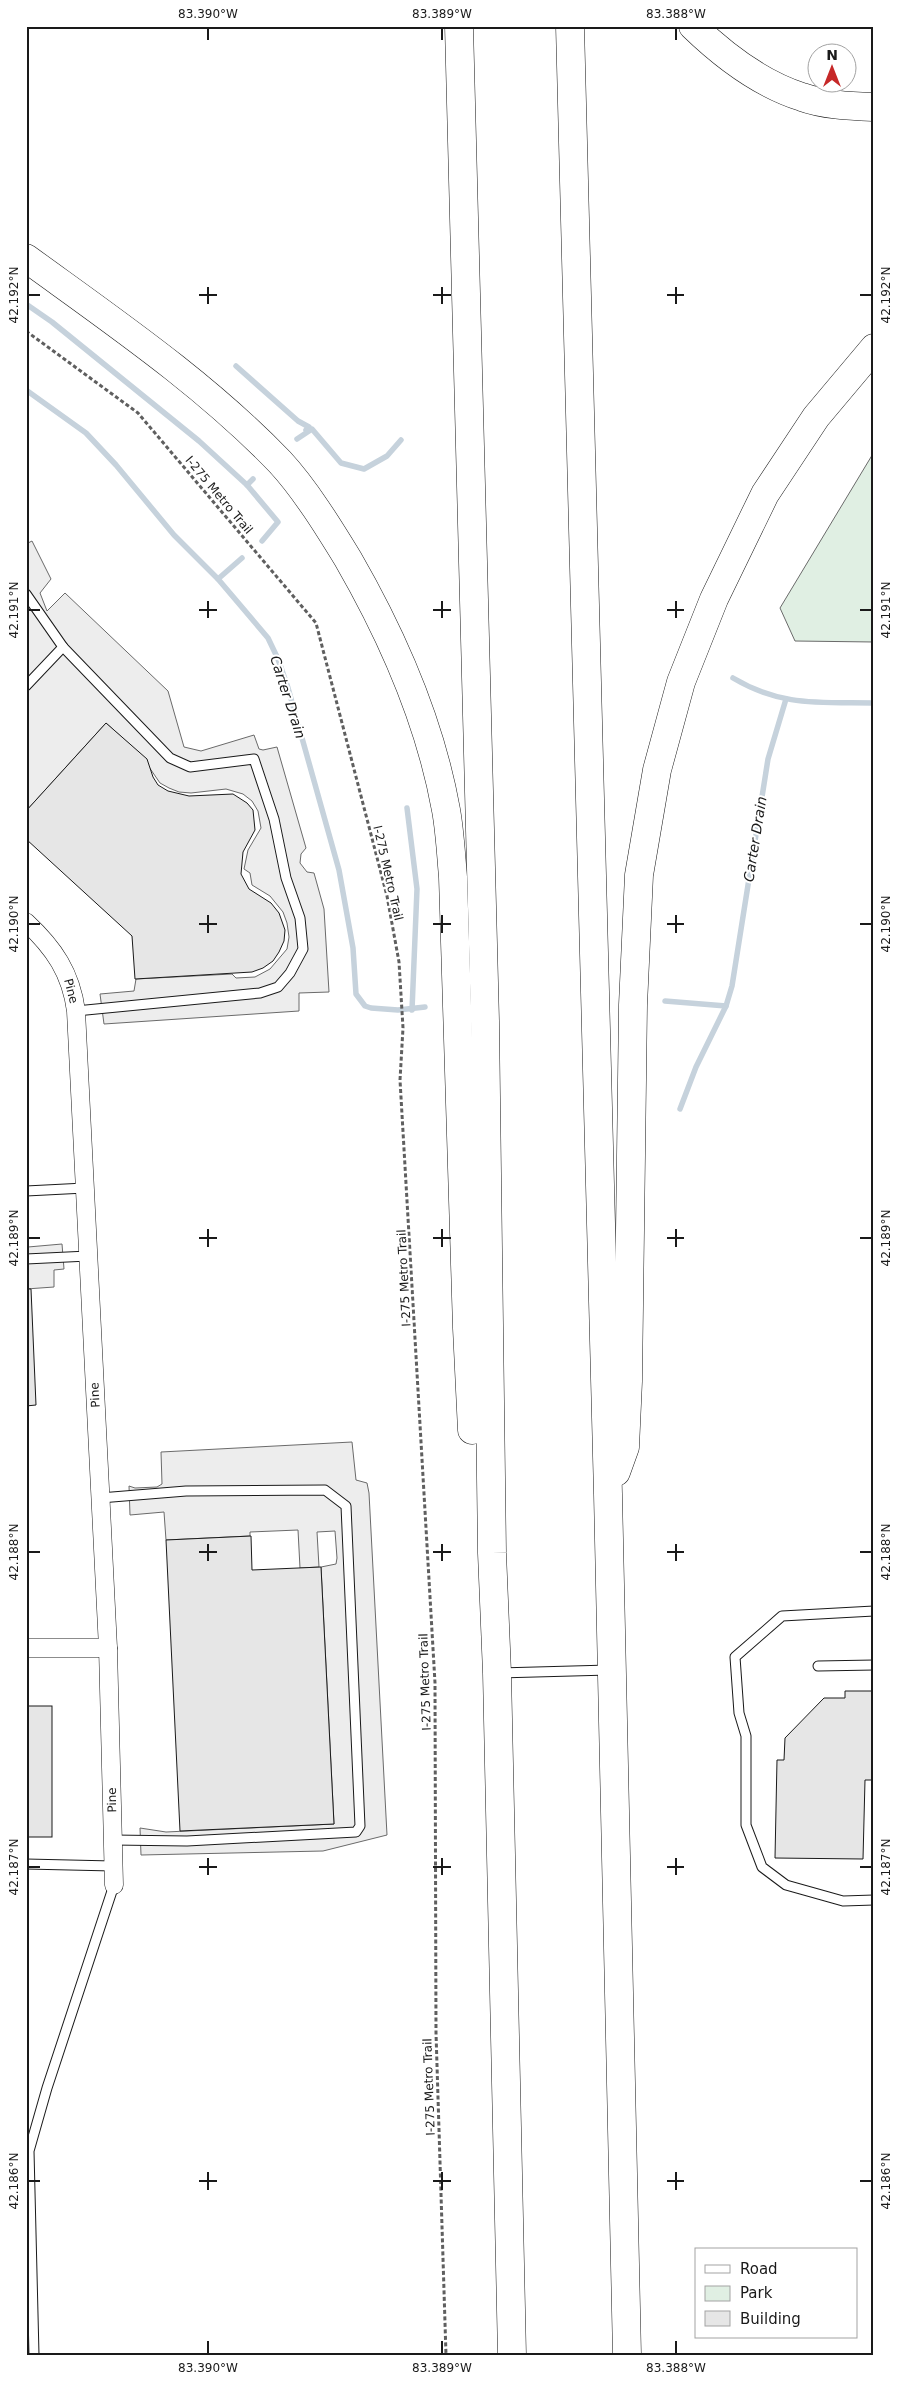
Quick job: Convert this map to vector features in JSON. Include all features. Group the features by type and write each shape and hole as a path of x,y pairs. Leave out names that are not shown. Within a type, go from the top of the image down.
{"highway":[{"path":"459,26 485,1021 492,1553 497,1673 512,2355"},
{"path":"570,26 608,1494 627,2355"},
{"path":"693,26 713,45 758,77 802,98 847,106 874,107"},
{"path":"26,258 205,390 282,464 329,528 379,612 404,671 436,765 446,811 453,877 467,1328 473,1446 492,1553"},
{"path":"608,1494 625,1447 628,1381 633,1005 638,884 658,770 681,682 714,599 765,494 816,417 874,348"}],"street":[{"name":"Pine","path":"26,922 55,952 64,967 74,997 76,1011 108,1648 114,1885"},
{"path":"26,1648 108,1648"}],"lane":[{"path":"26,594 63,647 170,758 190,767 254,758 274,819 286,878 300,918 303,949 290,972 278,987 260,993 76,1011"},
{"path":"26,686 63,647"},
{"path":"26,1191 85,1188"},
{"path":"26,1259 88,1256"},
{"path":"100,1498 186,1491 325,1490 346,1506 360,1826 356,1832 187,1841 113,1840"},
{"path":"874,1611 782,1616 735,1657 739,1713 746,1736 746,1825 762,1867 786,1885 843,1901 874,1900"},
{"path":"818,1666 874,1665"},
{"path":"497,1673 612,1670"},
{"path":"26,1864 113,1866"},
{"path":"34,2355 30,2151 46,2088 114,1885"}],"path":[{"name":"I-275 Metro Trail","path":"26,331 138,414 316,623 387,896 399,962 401,990 403,1028 400,1080 435,1683 436,2033 446,2355"}],"green space":[{"path":"874,452 874,642 795,641 780,608"}],"shaded area":[{"path":"32,541 51,579 40,593 47,611 65,593 168,691 184,747 201,751 254,735 259,749 277,747 306,848 301,854 300,863 307,872 314,873 324,909 329,992 299,993 299,1011 104,1024 100,994 134,991 136,979 232,974 236,978 255,977 270,969 287,949 289,937 287,923 283,912 270,896 252,885 250,873 244,869 248,850 261,828 258,811 252,801 243,794 226,789 191,793 179,792 169,788 160,783 146,759 106,723 26,811 26,544"},
{"path":"27,1227 28,1247 62,1244 64,1269 54,1270 54,1287 26,1289"},
{"path":"352,1442 356,1480 367,1483 369,1493 387,1835 323,1851 141,1855 140,1828 166,1832 334,1824 321,1567 336,1564 337,1558 335,1531 317,1532 319,1567 300,1568 298,1530 250,1532 250,1536 166,1540 164,1512 130,1515 129,1486 135,1488 157,1487 162,1484 161,1452"}],"building":[{"path":"106,723 147,759 158,785 168,791 189,796 233,794 247,803 253,810 255,830 243,852 241,874 249,889 271,903 279,913 285,930 284,941 279,952 273,961 263,968 252,972 135,979 132,936 26,839 26,811"},
{"path":"26,1289 31,1289 36,1405 26,1406"},
{"path":"251,1536 252,1570 321,1567 334,1824 180,1831 166,1540"},
{"path":"845,1691 874,1691 874,1780 865,1780 863,1859 775,1858 777,1760 784,1760 785,1738 824,1698 845,1698"},
{"path":"26,1706 52,1706 52,1837 26,1837"}],"waterway":[{"path":"26,304 52,322 199,441 247,485 278,522 262,541"},
{"path":"236,366 298,421 309,427 306,430"},
{"name":"Carter Drain","path":"26,390 86,433 116,465 174,535 218,579 268,638 288,688 339,870 353,948 356,994 365,1006 371,1008 398,1010 425,1007"},
{"path":"297,439 312,429 341,463 364,469 387,456 401,440"},
{"path":"247,485 253,479"},
{"path":"218,579 242,558"},
{"name":"Carter Drain","path":"733,678 768,694 801,701 874,703"},
{"name":"Carter Drain","path":"680,1109 696,1067 726,1006 732,986 768,759 786,699"},
{"path":"407,808 417,889 412,1010"},
{"name":"Carter Drain","path":"665,1001 726,1006"}]}
